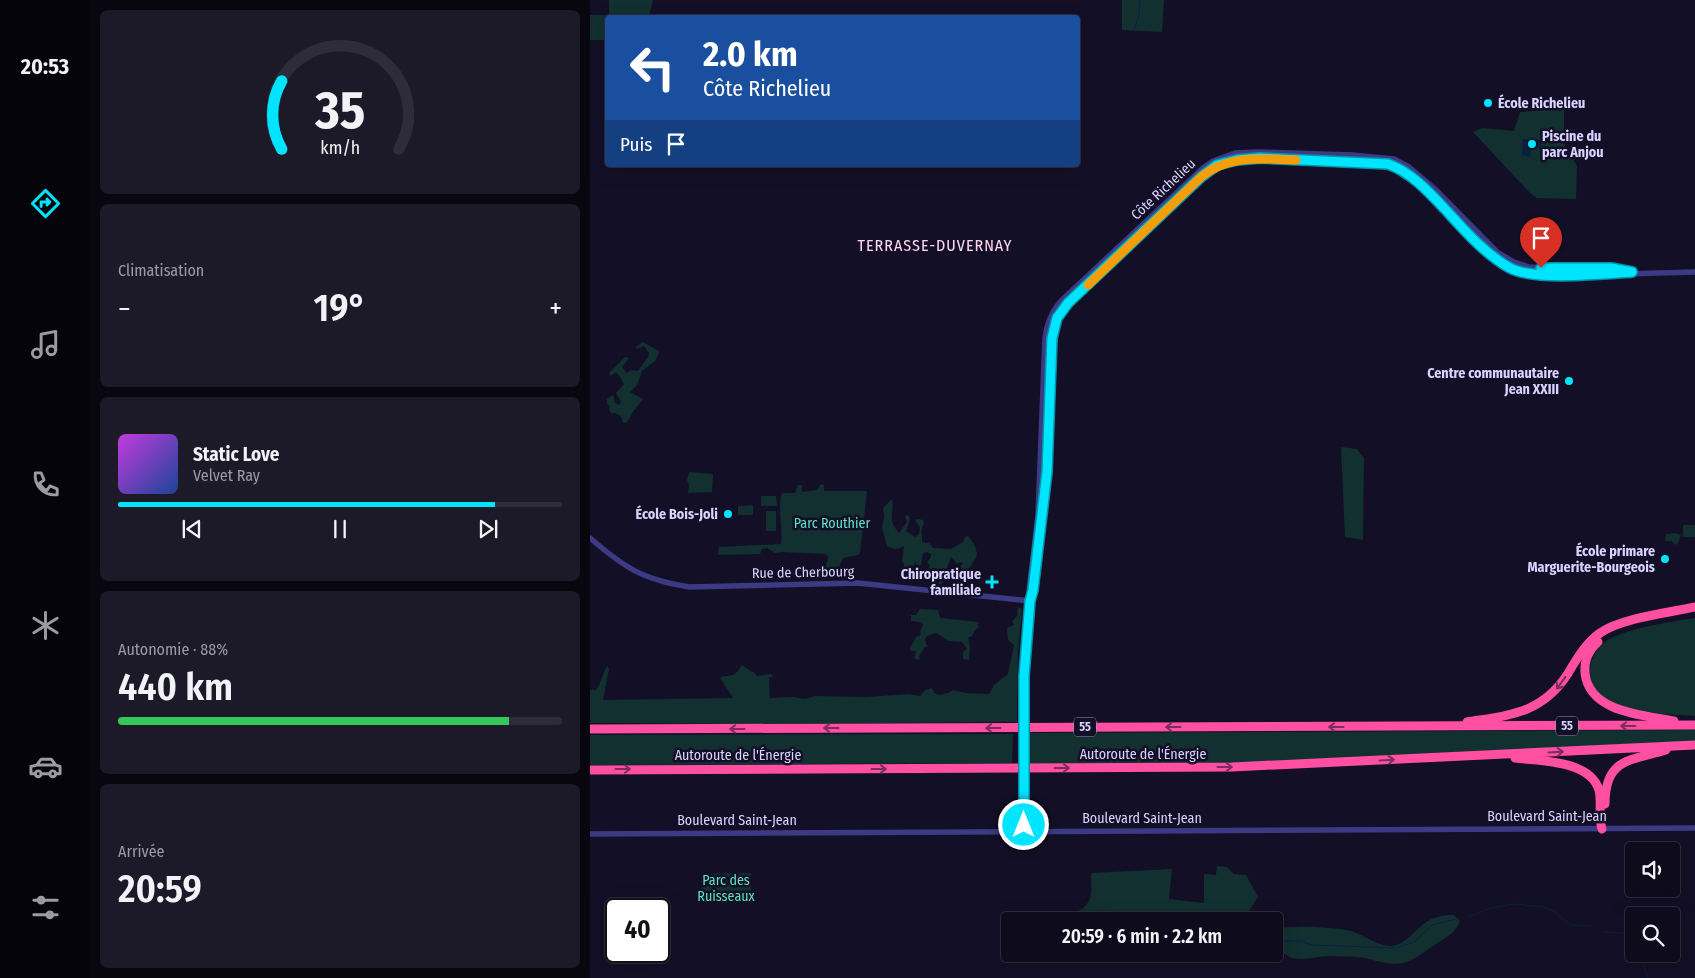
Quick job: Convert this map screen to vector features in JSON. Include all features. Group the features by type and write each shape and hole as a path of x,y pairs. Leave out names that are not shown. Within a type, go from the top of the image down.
{"highway":[{"path":"1440,726 1503,717 1533,707 1555,691 1584,648 1601,632 1626,622 1695,607"},
{"path":"1695,613 1612,633 1592,648 1585,668 1586,680 1591,690 1609,705 1627,713 1695,725"},
{"name":"Autoroute de l'Énergie","path":"590,729 1695,725"},
{"path":"1602,828 1605,822 1606,785 1613,772 1623,763 1634,758 1683,745"},
{"name":"Autoroute de l'Énergie","path":"591,770 1232,767 1695,745"},
{"path":"1490,755 1554,762 1587,774 1599,789 1600,822 1602,828"}],"street":[{"name":"Côte Richelieu","path":"1024,831 1025,659 1030,601 1029,590 1038,515 1045,338 1050,317 1056,306 1063,299 1197,173 1213,161 1235,153 1259,152 1369,156 1394,159 1409,167 1436,189 1497,252 1514,262 1529,267 1611,268 1632,272 1695,272"},
{"name":"Rue de Cherbourg","path":"590,538 615,560 634,572 664,582 689,587 858,583 1030,601"},
{"name":"Boulevard Saint-Jean","path":"590,834 1695,828"}],"green space":[{"path":"609,0 653,0 649,15 609,15"},
{"path":"1122,0 1164,0 1162,32 1122,30"},
{"path":"590,15 605,15 605,40 590,40"},
{"path":"1564,108 1564,144 1577,166 1576,199 1537,198 1530,193 1473,132 1482,128 1514,131 1520,112"},
{"path":"643,342 659,351 659,353 655,361 642,371 637,385 630,392 643,399 626,423 623,423 621,416 611,413 607,399 613,395 615,403 619,405 621,402 616,393 624,384 616,372 611,376 609,373 625,357 629,358 622,367 627,373 631,370 638,371 649,353 644,346 637,349 636,347"},
{"path":"1341,447 1357,449 1364,458 1363,540 1345,537"},
{"path":"689,472 713,474 712,492 688,493 689,485 687,480"},
{"name":"Parc Routhier","path":"821,484 824,485 824,491 867,491 860,553 843,558 839,567 832,575 824,576 828,556 825,554 775,553 767,548 762,549 760,554 718,555 719,547 781,544 781,495 783,493 795,493 798,485 802,485 802,492 817,490"},
{"path":"761,496 776,496 777,506 761,506"},
{"path":"892,499 892,519 899,533 907,522 905,517 907,515 910,519 906,531 915,537 919,534 920,527 915,520 923,520 922,542 929,543 933,548 951,549 963,542 965,537 968,536 975,546 977,555 967,572 962,572 960,567 963,563 957,564 951,557 941,585 939,583 941,570 934,568 930,570 928,576 927,571 930,566 927,562 931,554 927,552 923,553 921,565 916,564 916,561 913,566 903,571 904,546 896,549 887,546 882,528 883,508"},
{"path":"753,505 753,515 738,515 738,506"},
{"path":"766,511 776,511 776,531 766,531"},
{"path":"1683,525 1695,525 1695,537 1683,537"},
{"path":"1675,533 1681,535 1678,543 1675,545 1672,541 1665,541 1666,534"},
{"path":"1018,607 1022,609 1018,652 1017,722 590,723 590,690 596,690 607,666 609,669 603,700 733,698 720,678 734,674 742,665 757,676 771,674 773,676 769,678 770,698 793,697 806,699 814,696 867,697 909,694 920,696 925,690 932,688 934,693 939,695 953,690 966,693 989,694 994,685 1008,674 1014,645 1008,640 1007,628 1014,625 1012,621 1017,616"},
{"path":"920,609 938,610 940,618 979,622 979,627 968,638 970,648 969,660 963,659 963,652 967,649 962,642 949,641 936,633 927,636 925,639 927,647 919,656 920,659 914,658 916,651 911,651 910,648 917,636 921,634 923,624 911,621 911,615 916,615"},
{"path":"1695,618 1695,716 1636,711 1608,701 1597,692 1591,681 1589,669 1596,652 1606,641 1625,632"},
{"path":"1695,730 1695,741 1270,763 1030,764 1030,733"},
{"path":"1013,734 1012,763 590,765 590,735"},
{"path":"1217,866 1227,867 1234,874 1246,875 1258,897 1249,912 1076,912 1089,902 1091,873 1172,869 1169,899 1204,903 1204,874 1216,875"},
{"name":"Parc des Ruisseaux","path":"751,873 751,903 710,903 707,897 700,895 704,874"},
{"path":"1454,915 1460,921 1457,928 1419,956 1401,963 1390,964 1365,958 1330,956 1296,959 1283,953 1283,928 1302,927 1351,931 1386,946 1391,946 1401,943 1431,919"}],"water":[{"name":"Piscine du parc Anjou","path":"1523,139 1541,140 1541,149 1531,148 1530,157 1522,155"}],"waterway":[{"path":"1134,30 1139,16 1140,0"},
{"path":"1469,917 1490,908 1514,904 1543,907 1554,911 1571,925 1591,926"},
{"path":"1095,911 1140,912"},
{"path":"1283,941 1301,941 1312,945 1397,948 1414,942 1432,925 1460,918"},
{"path":"1604,932 1625,933"},
{"path":"1643,962 1647,978"}],"slow traffic":[{"path":"1088,285 1206,172 1217,165 1237,160 1259,158 1296,160"}],"place":[{"name":"École Richelieu","path":"1488,103"},
{"name":"Piscine du parc Anjou","path":"1532,144"},
{"name":"Centre communautaire Jean XXIII","path":"1569,381"},
{"name":"École Bois-Joli","path":"728,514"},
{"name":"École primare Marguerite-Bourgeois","path":"1665,559"},
{"name":"Chiropratique familiale","path":"992,582"}],"district":[{"name":"TERRASSE-DUVERNAY","path":"935,245"}],"route":[{"path":"1024,825 1024,676 1026,637 1047,472 1052,338 1057,318 1068,303 1206,172 1217,165 1237,160 1259,158 1388,164 1396,166 1430,194 1493,257 1519,272 1552,276 1632,272 1611,268 1541,268"}]}
